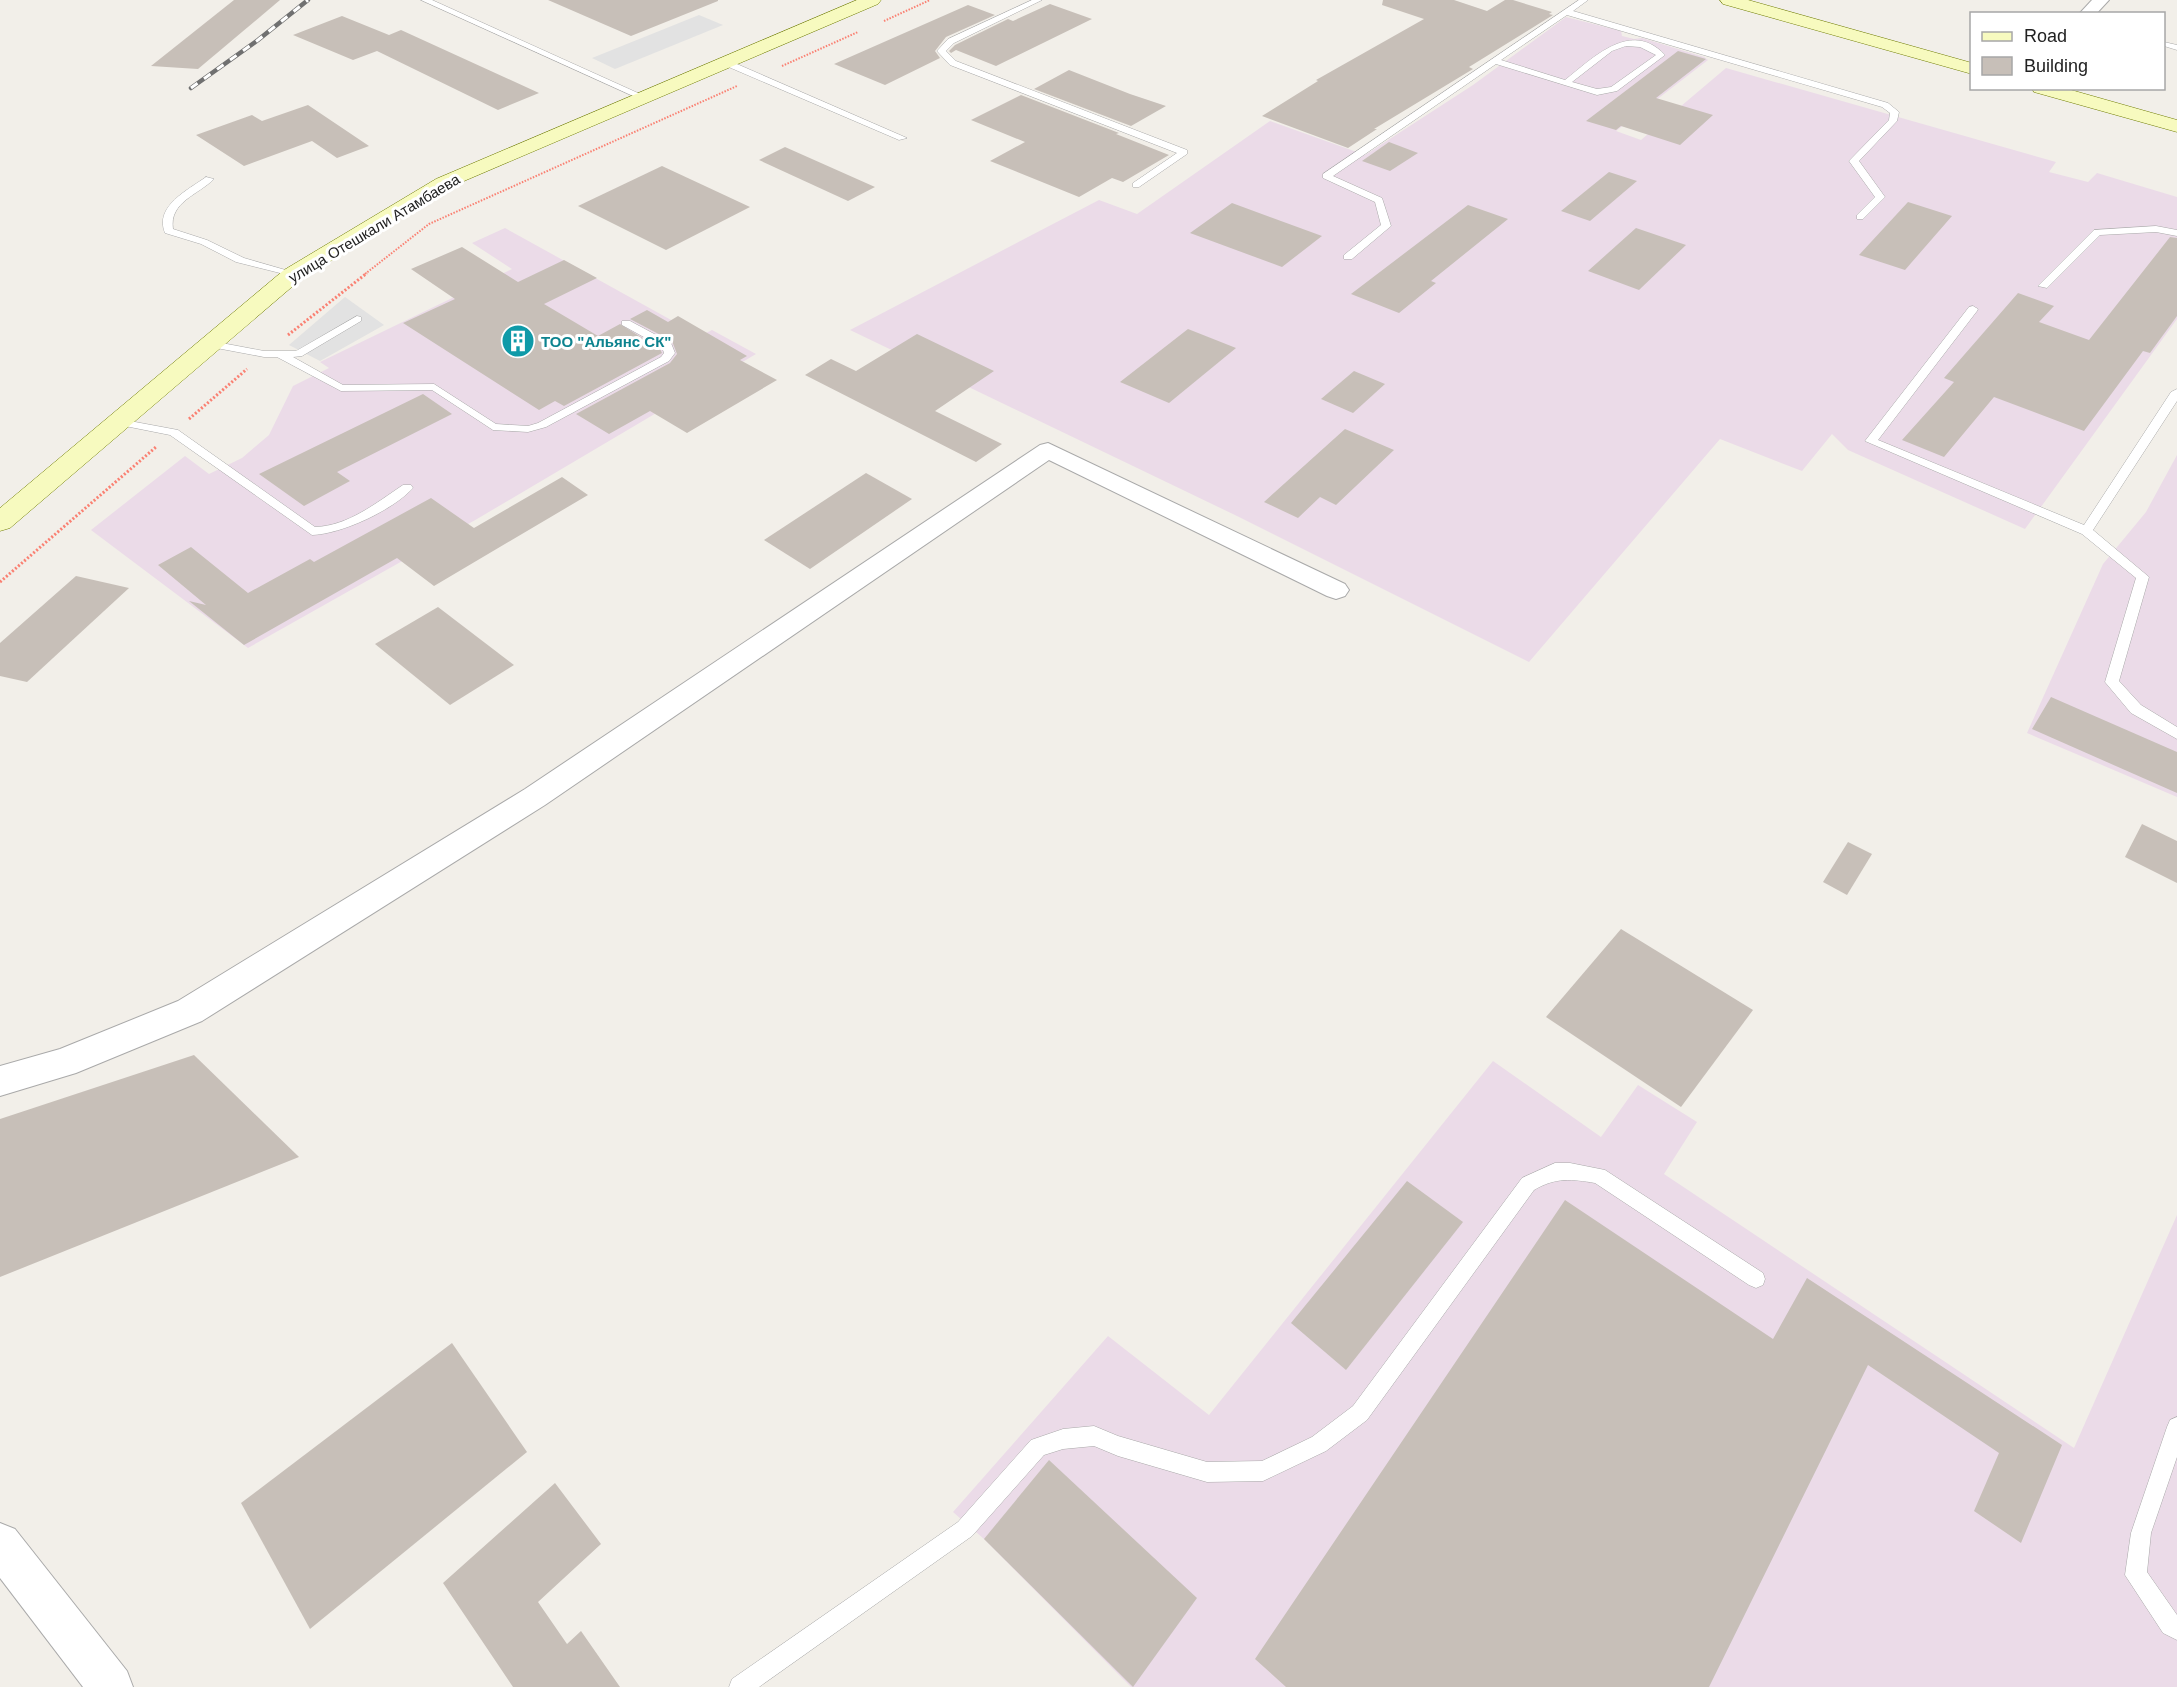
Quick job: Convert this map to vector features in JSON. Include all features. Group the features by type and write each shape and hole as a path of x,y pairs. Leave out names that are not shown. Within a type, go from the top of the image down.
{"street":[{"name":"улица Отешкали Атамбаева","path":"0,522 292,275 443,183 872,0"},
{"path":"1729,0 1970,69"},
{"path":"2090,12 2101,0"},
{"path":"2048,90 2177,126"},
{"path":"0,1081 64,1063 190,1011 535,797 1048,450 1336,590"},
{"path":"0,1544 111,1687"}],"lane":[{"path":"425,0 645,98"},
{"path":"438,6 454,0"},
{"path":"1038,0 951,41 941,51 953,63 1184,152 1136,185"},
{"path":"1348,257 1386,226 1379,200 1326,176 1584,0"},
{"path":"1566,12 1885,105 1895,112 1893,121 1854,161 1880,197 1860,217"},
{"path":"1494,61 1597,92 1614,89 1661,55 1656,50 1634,43 1619,44 1567,82"},
{"path":"727,63 902,138"},
{"path":"210,179 170,209 165,222 168,231 204,242 240,260 292,275"},
{"path":"2043,286 2097,232 2156,229 2177,233"},
{"path":"1972,309 1871,441 2086,531 2143,577 2112,682 2136,709 2177,734"},
{"path":"211,344 264,354 298,354 357,319"},
{"path":"282,355 341,388 434,387 493,427 528,429 542,425 593,398 665,359 670,353 667,345 626,323"},
{"path":"2086,531 2177,392"},
{"path":"119,422 174,432 312,531 325,532 340,527 407,488"},
{"path":"740,1687 965,1529 1038,1447 1063,1438 1094,1436 1118,1446 1207,1472 1263,1471 1319,1444 1360,1413 1528,1184 1547,1172 1568,1170 1599,1176 1756,1280"},
{"path":"2177,1427 2141,1533 2136,1575 2171,1625 2177,1629"}],"path":[{"path":"876,24 930,0"},
{"path":"0,582 264,354 429,224 866,29"}],"shaded area":[{"path":"699,15 723,25 615,69 592,58"},
{"path":"1566,17 1621,31 1622,36 1642,38 1708,60 1616,131 1641,140 1726,68 2056,162 2049,172 2088,182 2097,173 2177,197 2177,319 2025,529 1848,450 1832,434 1802,471 1720,439 1529,662 1237,516 850,330 1099,200 1137,214 1270,121 1365,155 1473,85"},
{"path":"505,228 700,336 712,330 756,354 477,519 248,648 91,530 185,456 209,474 242,458 269,435 293,386 329,368 320,362 512,269 472,243"},
{"path":"345,297 384,325 320,361 289,345"},
{"path":"2177,455 2177,797 2027,733 2103,564 2146,512"},
{"path":"1493,1061 1601,1137 1638,1085 1697,1122 1664,1174 2074,1448 2177,1215 2177,1687 1131,1687 984,1539 953,1512 1108,1336 1209,1415"}],"building":[{"path":"234,0 280,0 198,69 151,66"},
{"path":"548,0 718,0 718,1 631,36"},
{"path":"1383,0 1454,0 1487,11 1505,0 1513,0 1552,12 1549,14 1553,15 1469,67 1473,69 1374,129 1377,129 1348,148 1262,116 1318,81 1316,80 1424,19 1382,5"},
{"path":"1050,4 1092,19 996,66 956,50 951,53 949,51 955,45 1008,19 1013,21"},
{"path":"968,5 995,15 946,37 935,51 940,58 885,85 834,64"},
{"path":"342,16 389,35 401,30 539,93 498,110 377,51 353,60 293,35"},
{"path":"1678,51 1706,59 1656,98 1713,115 1680,145 1621,126 1616,130 1586,121"},
{"path":"1069,70 1166,106 1131,126 1034,89"},
{"path":"1021,95 1169,155 1123,182 1112,178 1079,197 990,161 1025,142 971,120"},
{"path":"308,105 369,146 337,158 312,141 244,166 196,135 252,115 262,121"},
{"path":"1389,142 1418,153 1390,171 1362,161"},
{"path":"785,147 875,187 848,201 759,160"},
{"path":"662,166 750,207 666,250 578,206"},
{"path":"1609,172 1637,181 1590,221 1561,211"},
{"path":"1908,202 1952,216 1905,270 1859,255"},
{"path":"1232,203 1322,236 1282,267 1190,233"},
{"path":"1468,205 1508,219 1431,281 1436,283 1399,313 1351,294"},
{"path":"1636,228 1686,245 1639,290 1588,271"},
{"path":"2170,237 2177,238 2177,316 2150,353 2143,351 2084,431 1994,397 1944,457 1902,440 1954,382 1944,378 2018,293 2054,306 2039,322 2089,340"},
{"name":"ТОО \"Альянс СК\"","path":"462,247 518,282 564,260 597,278 544,304 598,336 620,324 660,349 662,353 564,406 555,401 539,410 403,323 455,299 411,269"},
{"path":"647,310 668,322 678,316 747,356 740,360 777,380 687,433 650,411 609,434 576,414 670,363 677,354 672,341 630,319"},
{"path":"1188,329 1236,348 1169,403 1120,382"},
{"path":"917,334 994,371 935,411 1002,444 976,462 805,375 831,359 856,371"},
{"path":"1354,371 1385,384 1353,413 1321,399"},
{"path":"423,394 452,414 337,472 350,481 304,506 259,474"},
{"path":"1345,429 1394,450 1336,505 1320,497 1298,518 1264,502"},
{"path":"866,473 912,499 810,569 764,540"},
{"path":"562,477 588,495 434,586 397,558 244,645 189,601 206,605 158,565 191,547 248,593 310,559 314,562 431,498 474,528"},
{"path":"76,576 129,588 27,682 0,676 0,643"},
{"path":"438,607 514,665 450,705 375,644"},
{"path":"2051,697 2177,752 2177,793 2032,729"},
{"path":"2142,824 2177,841 2177,883 2125,857"},
{"path":"1848,842 1872,854 1847,895 1823,882"},
{"path":"1621,929 1753,1010 1681,1107 1546,1017"},
{"path":"194,1055 299,1157 0,1277 0,1119"},
{"path":"1407,1181 1463,1222 1346,1370 1291,1323"},
{"path":"1565,1200 1773,1339 1807,1278 2062,1445 2021,1543 1974,1511 1999,1453 1868,1365 1709,1687 1286,1687 1255,1659"},
{"path":"452,1343 527,1452 310,1629 241,1503"},
{"path":"1049,1460 1197,1598 1133,1687 984,1539"},
{"path":"555,1483 601,1544 538,1602 567,1644 581,1631 620,1687 513,1687 443,1583"}],"railway":[{"path":"191,88 258,40 308,0"}],"place":[{"name":"ТОО \"Альянс СК\"","path":"518,341"}]}
